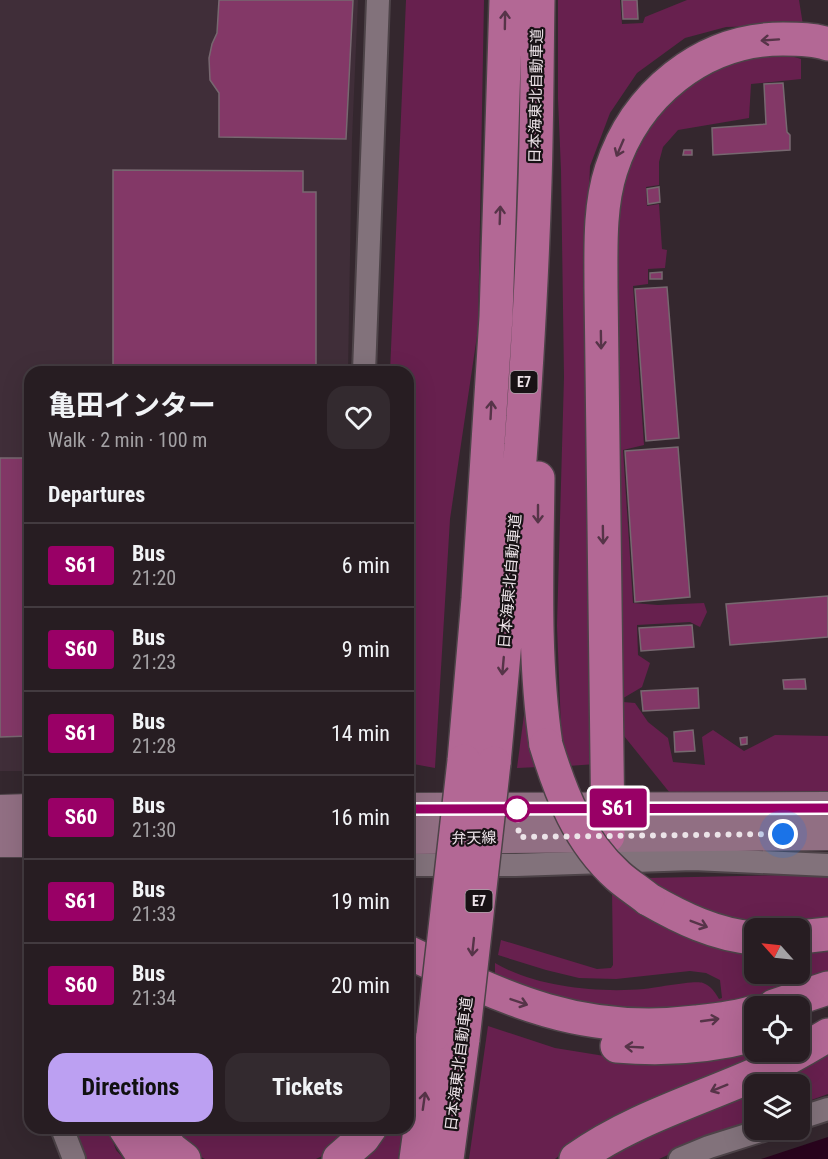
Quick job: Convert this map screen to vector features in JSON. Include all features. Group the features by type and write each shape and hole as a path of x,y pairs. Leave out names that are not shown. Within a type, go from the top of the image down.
{"highway":[{"name":"E7","path":"470,762 501,209 506,0"},
{"name":"日本海東北自動車道","path":"416,1159 430,1041 470,762 509,603 535,183 538,0"},
{"path":"608,822 601,288 604,205 610,172 622,141 638,115 658,90 682,70 710,54 739,44 768,39 795,39 828,44"},
{"path":"535,183 538,457 537,649 539,699 546,745 557,780 572,815 592,847 617,875 648,899 680,917 716,931 744,936"},
{"path":"430,1041 432,939 470,762"},
{"path":"810,936 828,934"},
{"path":"414,955 512,1000 574,1018 631,1025 678,1024 744,1014"},
{"path":"414,980 509,1022 571,1040 635,1048 668,1048 700,1046 744,1037"},
{"path":"804,996 828,988"},
{"path":"810,1018 828,1011"},
{"path":"576,1159 623,1131 763,1071 828,1035"},
{"name":"日本海東北自動車道","path":"430,1041 447,1159"},
{"path":"129,1134 145,1159"},
{"path":"159,1134 171,1149 184,1159"},
{"path":"339,1159 366,1134"}],"street":[{"path":"364,366 378,0"},
{"name":"弁天線","path":"414,838 828,808"},
{"name":"弁天線","path":"414,809 828,834"},
{"path":"0,811 24,810"},
{"path":"0,841 24,841"},
{"path":"414,865 516,865 693,859 828,864"},
{"path":"810,1115 828,1109"},
{"path":"64,1134 74,1159"},
{"path":"680,1159 744,1136"}],"shaded area":[{"path":"0,0 358,0 352,139 348,366 24,366 24,771 0,771"},
{"path":"406,0 484,0 478,329 450,519 435,768 414,764 414,366 390,366"},
{"path":"558,0 620,0 622,24 643,23 645,17 687,0 799,0 803,25 726,27 685,38 637,73 610,113 590,166 588,214 596,764 568,766 562,753 557,626 564,377"},
{"path":"784,54 801,59 801,79 751,84 749,118 678,130 663,147 659,162 659,185 646,187 647,206 659,204 662,249 667,250 665,268 648,269 648,284 633,286 644,445 623,450 633,603 658,605 704,603 707,612 700,627 690,622 637,625 638,655 650,663 642,687 620,700 613,297 618,212 626,173 666,104 711,69"},
{"path":"529,677 539,767 517,768"},
{"path":"623,702 635,703 648,722 668,738 673,762 705,765 702,737 713,730 744,751 775,735 828,736 828,796 674,798 620,731 612,713"},
{"path":"828,874 828,919 810,923 810,918 744,918 744,923 736,922 664,894 646,878"},
{"path":"414,877 416,877 414,906"},
{"path":"612,889 744,947 744,984 793,984 755,996 744,996 744,999 716,1006 685,1010 617,1007 575,1001 534,990 495,973 495,963 529,978 548,983 607,990 644,989 698,982 708,986 719,999 722,998 720,980 706,973 690,971 616,979 579,978 498,955 501,940 597,969 611,968 613,965"},
{"path":"828,947 828,972 810,978 810,949"},
{"path":"488,1026 555,1048 623,1059 696,1063 744,1053 744,1062 762,1062 565,1151 555,1159 469,1159"},
{"path":"828,1054 828,1094 810,1100 810,1074 789,1074"},
{"path":"744,1097 744,1125 703,1139 659,1159 600,1159 679,1122"},
{"path":"71,1134 110,1134 116,1150 124,1159 81,1159"},
{"path":"176,1134 351,1134 328,1153 316,1159 205,1159 197,1155"},
{"path":"383,1134 402,1134 398,1159 362,1159"},
{"path":"828,1137 828,1159 761,1159"}],"building":[{"path":"219,0 353,0 346,139 219,137 219,93 210,80 209,58 217,33"},
{"path":"622,0 637,0 638,19 623,19"},
{"path":"783,83 790,150 713,155 712,128 766,124 764,84"},
{"path":"684,150 692,150 692,155 683,155"},
{"path":"113,170 303,171 303,192 316,192 316,366 113,366"},
{"path":"659,187 660,202 648,204 647,189"},
{"path":"662,272 662,279 650,279 650,273"},
{"path":"667,287 679,438 646,441 635,289"},
{"path":"678,447 690,597 635,602 625,451"},
{"path":"0,458 24,458 24,736 0,737"},
{"path":"828,596 828,637 730,645 726,604"},
{"path":"692,625 694,647 641,651 639,628"},
{"path":"805,679 806,689 784,689 783,680"},
{"path":"698,688 699,708 643,711 641,691"},
{"path":"693,730 695,751 675,752 674,732"},
{"path":"747,737 747,744 741,745 740,738"}],"bus line":[{"name":"S61","path":"414,809 828,808"}],"route":[{"path":"517,809 519,837 783,834"}]}
